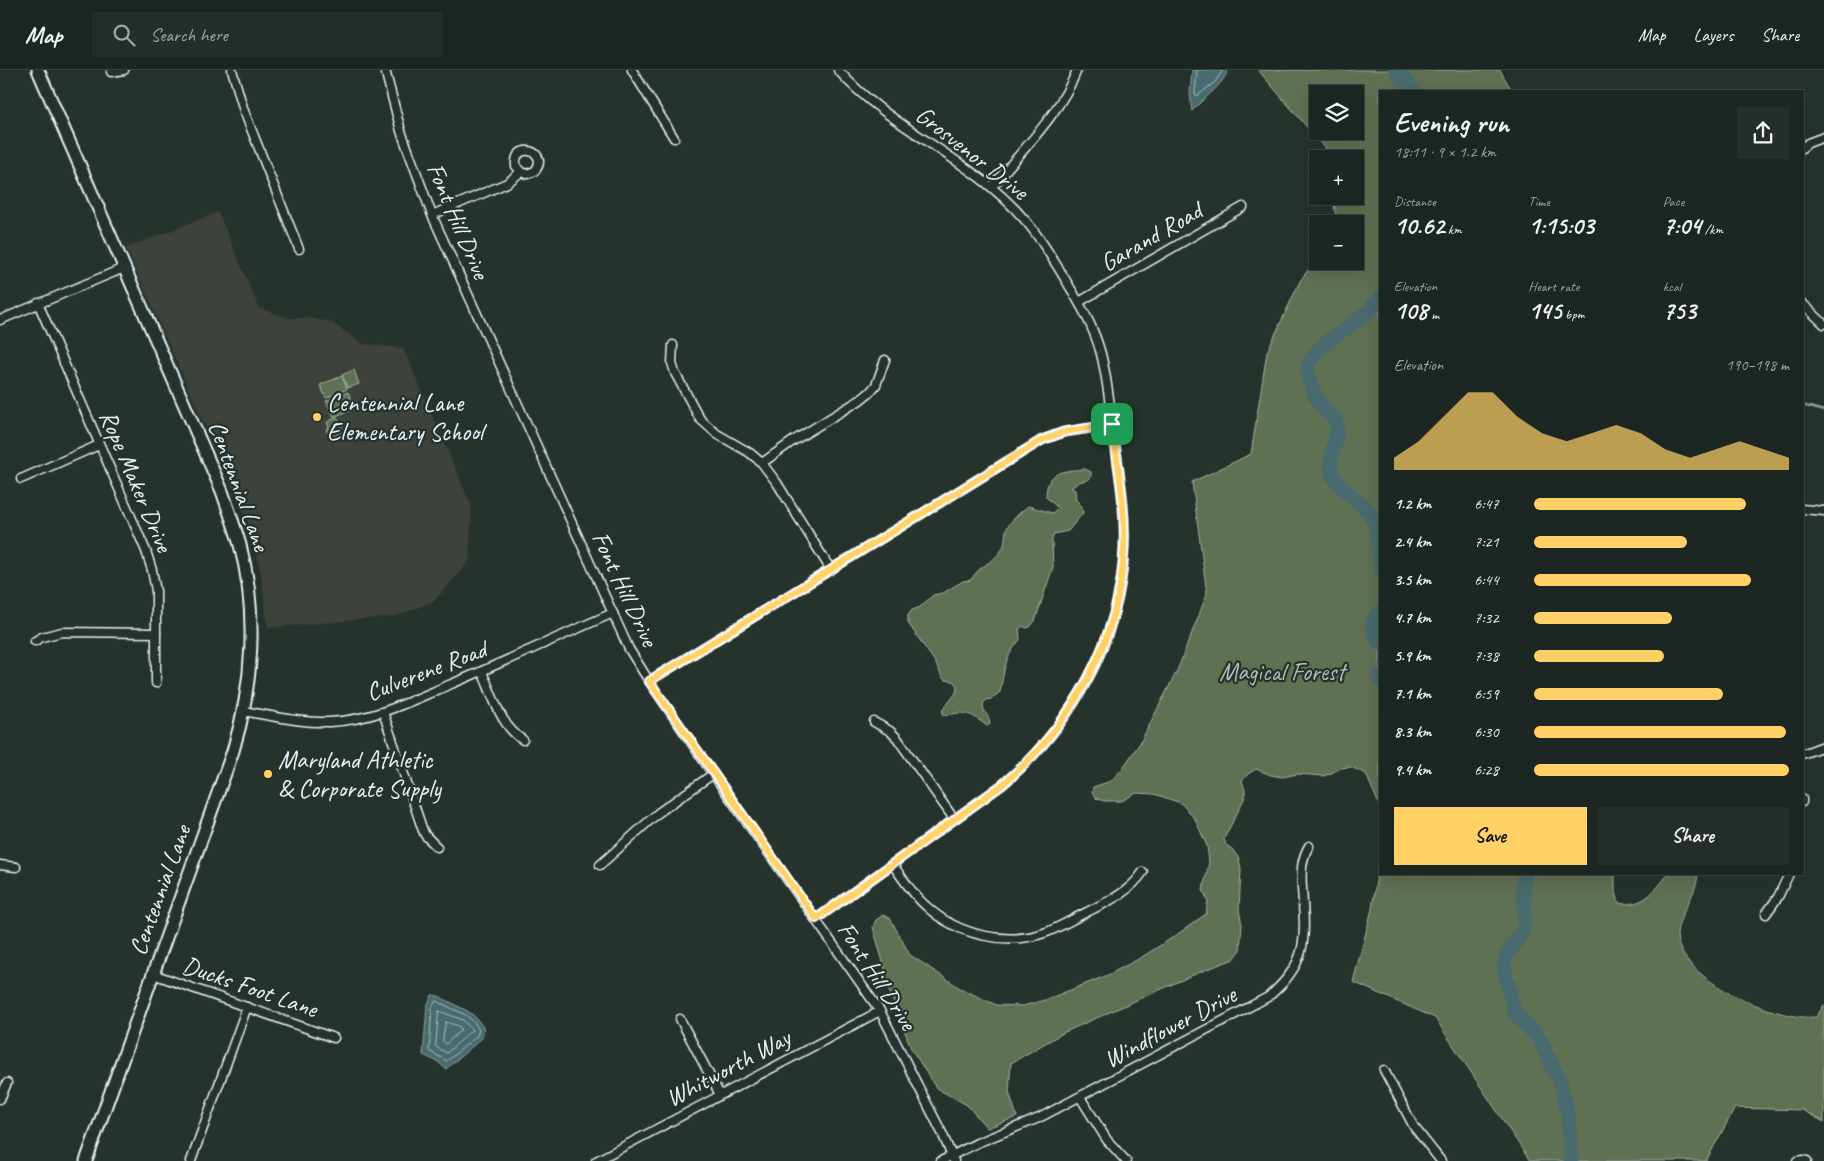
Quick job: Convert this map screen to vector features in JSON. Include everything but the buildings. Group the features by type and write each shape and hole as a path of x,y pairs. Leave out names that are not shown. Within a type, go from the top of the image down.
{"street":[{"name":"Centennial Lane","path":"38,70 222,491 240,547 246,574 251,623 250,668 244,711 233,751 86,1161"},
{"path":"111,72 124,70"},
{"path":"232,70 244,112 299,249"},
{"name":"Font Hill Drive","path":"385,70 400,131 432,215 629,648 649,681 713,774 880,1011 953,1158"},
{"path":"632,70 674,138"},
{"name":"Grosvenor Drive","path":"816,919 1002,785 1042,748 1077,699 1103,645 1118,596 1124,549 1124,516 1106,377 1101,352 1093,330 1079,302 1039,238 1024,218 992,187 867,100 838,70"},
{"path":"992,187 1053,113 1066,94 1076,70"},
{"path":"1804,146 1824,137"},
{"path":"432,215 507,183 521,172"},
{"name":"Garand Road","path":"1079,302 1243,207"},
{"path":"0,320 124,268"},
{"name":"Rope Maker Drive","path":"38,303 146,551 152,570 156,591 156,683"},
{"path":"1804,305 1824,324"},
{"path":"673,345 671,354 674,373 700,419 717,434 750,453 762,463 777,483 831,570"},
{"path":"762,463 870,392 876,384 885,360"},
{"path":"649,681 1042,440 1073,430 1112,424"},
{"path":"21,479 99,445"},
{"path":"1804,509 1824,511"},
{"name":"Culverene Road","path":"244,711 329,722 383,712 482,672 613,613"},
{"path":"35,641 42,636 62,632 156,633"},
{"path":"482,672 509,729 524,740"},
{"path":"383,712 422,828 425,835 437,847"},
{"path":"874,722 890,731 897,738 954,819"},
{"path":"1804,753 1824,746"},
{"path":"600,865 658,813 713,774"},
{"name":"Windflower Drive","path":"941,1161 953,1158 977,1143 1020,1127 1080,1097 1268,997 1289,978 1302,951 1304,937 1301,876 1305,854 1309,846"},
{"path":"0,865 16,867"},
{"path":"893,865 926,907 950,924 988,937 1007,938 1046,932 1064,924 1121,894 1138,880 1143,872"},
{"path":"1766,914 1778,897 1789,875"},
{"name":"Ducks Foot Lane","path":"153,974 334,1038"},
{"path":"191,1161 247,1007"},
{"name":"Whitworth Way","path":"596,1161 880,1011"},
{"path":"680,1019 720,1095"},
{"path":"1384,1070 1410,1121 1441,1161"},
{"path":"0,1098 7,1082"},
{"path":"1080,1097 1107,1140 1126,1161"},
{"path":"1797,1161 1807,1161"}],"shaded area":[{"name":"Centennial Lane Elementary School","path":"218,212 259,308 289,318 307,318 331,322 363,344 403,348 472,507 469,562 434,601 397,616 268,628 255,544 245,516 126,248"}],"green space":[{"name":"Magical Forest","path":"1258,70 1500,70 1511,90 1379,90 1379,805 1366,774 1351,767 1340,768 1323,776 1298,774 1282,777 1256,769 1248,774 1242,781 1245,797 1224,839 1226,845 1232,849 1239,859 1241,869 1239,910 1242,925 1240,951 1234,959 1200,972 1063,1033 1011,1063 1009,1092 1017,1117 987,1128 967,1105 936,1088 911,1048 888,988 886,973 873,927 876,920 883,915 890,918 910,955 960,988 996,1005 1023,1006 1045,1000 1108,975 1142,957 1206,914 1208,901 1203,890 1209,862 1207,846 1195,819 1181,803 1154,794 1136,793 1122,801 1105,801 1097,799 1092,793 1093,787 1111,781 1140,743 1177,671 1207,594 1192,482 1251,454 1267,352 1300,281 1309,269 1364,270 1364,215 1336,215 1334,205 1364,205 1364,150 1326,150 1318,140 1364,140 1364,85 1309,85 1309,129"},
{"path":"354,370 359,384 348,388 342,375"},
{"path":"342,376 347,389 326,398 320,385"},
{"path":"348,392 355,408 334,417 326,401"},
{"path":"337,417 344,432 330,438 326,429 329,428 327,422"},
{"path":"1085,469 1091,472 1091,477 1071,488 1075,490 1076,500 1082,506 1083,513 1068,531 1054,534 1052,539 1053,567 1035,621 1030,627 1026,628 1023,626 1019,629 1020,639 1008,659 1000,692 991,699 986,700 983,704 990,724 987,726 975,717 965,713 944,715 942,711 956,693 957,686 953,681 945,680 942,677 935,662 908,623 908,615 933,595 943,593 963,581 971,580 978,571 1001,551 1004,546 1008,526 1028,506 1052,513 1058,508 1046,497 1049,482 1053,477 1070,470"},
{"path":"1379,860 1379,875 1615,875 1615,889 1619,903 1627,904 1641,901 1647,897 1667,875 1698,875 1694,890 1680,920 1677,935 1682,952 1694,967 1711,982 1732,994 1755,1005 1778,1012 1816,1017 1824,1005 1824,1122 1802,1110 1735,1108 1706,1161 1530,1161 1435,1018 1353,982 1372,909"}],"water":[{"path":"1192,70 1228,70 1217,87 1192,111 1190,94"},
{"path":"432,995 439,996 470,1012 484,1029 482,1038 446,1069 438,1062 423,1055 427,1006"}],"waterway":[{"path":"1396,70 1413,90"},
{"path":"1379,299 1364,315 1326,343 1317,352 1308,366 1309,379 1317,399 1334,419 1337,426 1331,458 1332,472 1341,486 1371,515 1377,528 1379,540"},
{"path":"1804,406 1824,411"},
{"path":"1379,613 1374,620 1372,628 1379,641"},
{"path":"1525,875 1523,884 1525,920 1522,932 1507,955 1504,964 1505,973 1515,1013 1538,1037 1560,1082 1568,1114 1571,1161"}],"place":[{"name":"Centennial Lane Elementary School","path":"317,417"},
{"name":"Maryland Athletic & Corporate Supply","path":"268,774"}],"route":[{"path":"1112,424 1124,516 1124,549 1121,580 1114,612 1103,645 1077,699 1042,748 1021,769 893,865 816,919 649,681 1022,451 1042,440 1064,432 1112,424"}]}
